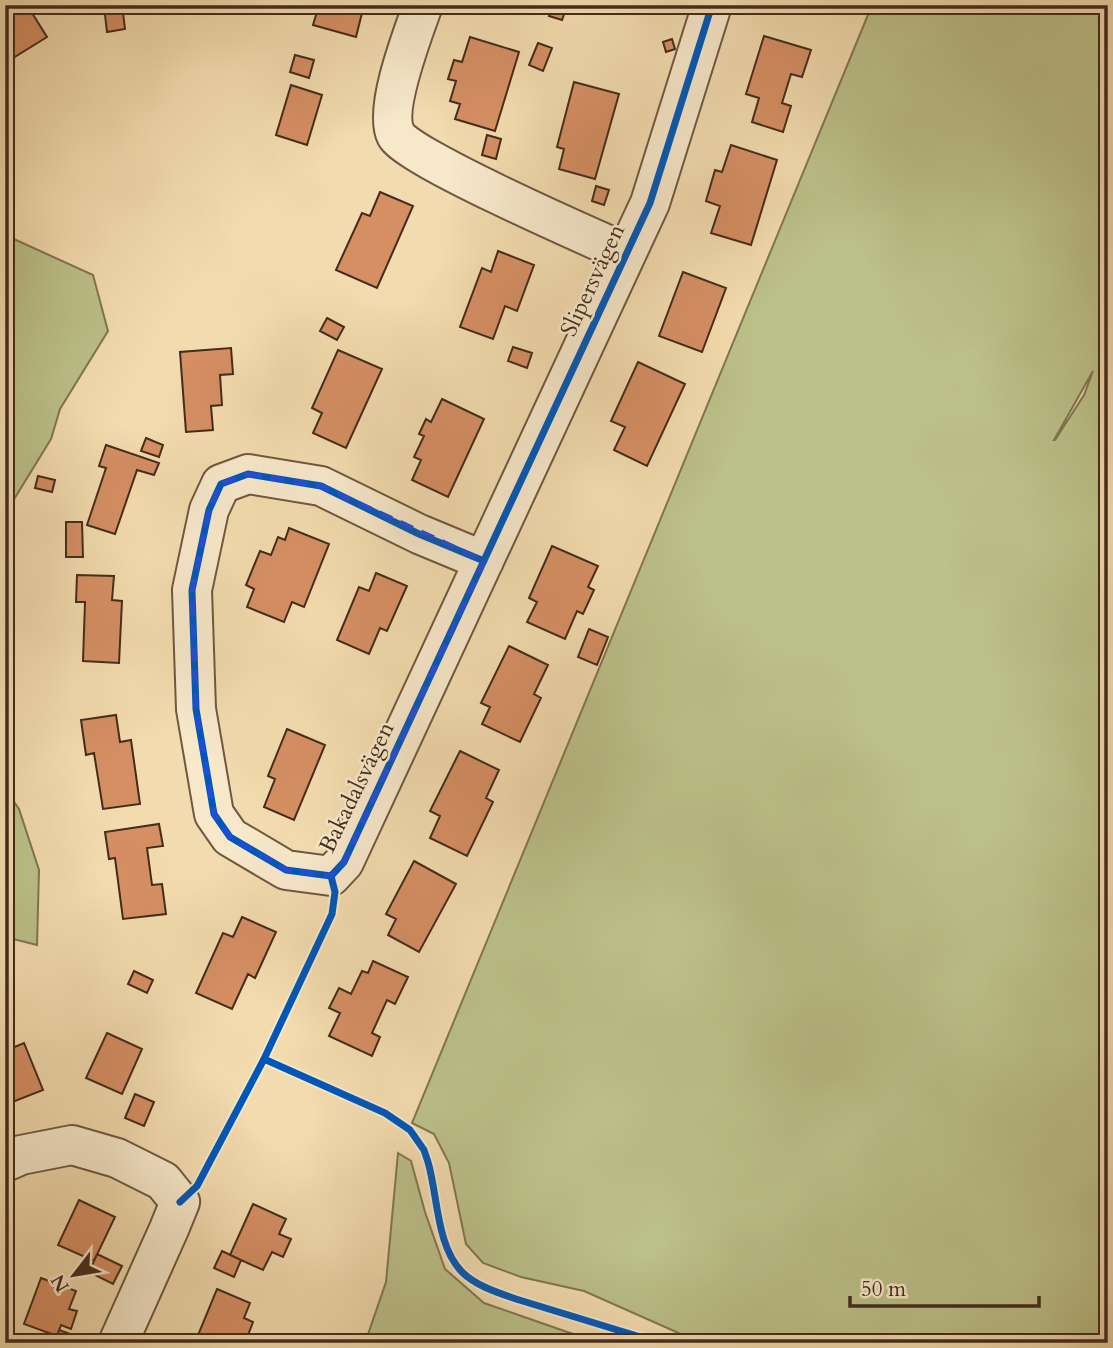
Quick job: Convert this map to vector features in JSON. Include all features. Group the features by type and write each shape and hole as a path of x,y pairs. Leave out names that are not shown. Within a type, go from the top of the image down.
{"street":[{"name":"Slipersvägen","path":"423,5 403,65 392,110 396,136 451,171 626,253"},
{"name":"Slipersvägen","path":"484,561 650,203 712,5"},
{"name":"Bakadalsvägen","path":"247,474 321,486 419,534 484,561 344,862 331,876 286,870 230,837 214,814 196,709 192,590 209,510 221,484 247,474"},
{"path":"5,1162 21,1155 72,1145 117,1157 163,1181 180,1202 118,1343"}],"highlighted area":[{"path":"248,474 321,486 484,561 344,862 331,876 286,870 230,837 214,814 196,709 192,590 209,510 221,484"}],"green space":[{"path":"872,5 1108,5 1108,1343 701,1343 584,1291 521,1277 483,1263 466,1244 449,1163 434,1134 412,1123","holes":["1093,371 1084,395 1055,440 1054,440"]},
{"path":"5,235 93,275 108,331 60,409 51,439 5,514"},
{"path":"5,789 19,809 39,870 37,945 5,937"},
{"path":"398,1153 411,1161 445,1269 484,1303 599,1343 365,1343 386,1282"}],"building":[{"path":"19,5 27,5 47,37 5,63 5,8 8,12"},
{"path":"122,5 125,29 107,32 104,6"},
{"path":"319,5 355,5 354,11 362,13 356,37 313,25"},
{"path":"552,5 567,6 562,20 549,16"},
{"path":"764,36 811,50 802,77 791,74 782,103 791,106 783,132 752,122 759,98 746,94"},
{"path":"470,37 519,52 495,131 455,119 460,104 450,101 456,81 448,79 454,60 462,62"},
{"path":"672,39 675,49 666,52 663,42"},
{"path":"538,43 552,48 543,71 529,65"},
{"path":"295,55 314,60 309,78 290,72"},
{"path":"574,82 619,94 595,179 559,169 564,149 557,147"},
{"path":"291,85 322,95 307,145 276,135"},
{"path":"487,135 501,139 496,159 482,155"},
{"path":"731,145 777,160 751,245 711,233 720,206 706,201 715,170 722,172"},
{"path":"596,186 609,190 604,205 592,201"},
{"path":"380,192 413,206 377,288 336,270 362,213 370,216"},
{"path":"498,251 534,265 517,311 505,306 493,339 460,327 482,268 491,272"},
{"path":"683,272 726,288 702,352 659,336"},
{"path":"327,318 344,327 337,340 320,331"},
{"path":"513,347 532,353 527,368 508,361"},
{"path":"231,348 233,374 220,375 222,405 211,406 213,430 186,432 180,352"},
{"path":"338,350 382,369 346,448 313,433 322,413 312,408"},
{"path":"638,362 685,384 647,466 614,450 625,427 611,421"},
{"path":"442,399 484,419 448,497 412,480 421,460 414,457 424,436 419,434 426,419 431,422"},
{"path":"146,438 163,445 159,457 141,451"},
{"path":"106,445 159,463 154,475 137,470 115,534 87,525 106,468 99,466"},
{"path":"38,476 55,480 52,492 35,488"},
{"path":"66,522 82,522 83,557 66,557"},
{"path":"289,528 329,544 304,607 292,602 284,622 247,607 254,589 246,585 260,551 271,555 278,537 285,540"},
{"path":"552,546 598,566 588,587 594,590 583,614 577,611 565,639 527,622 537,602 529,598"},
{"path":"376,573 407,586 387,631 380,628 369,654 337,640 359,587 369,591"},
{"path":"77,575 114,576 112,600 122,601 119,663 83,661 85,602 76,602"},
{"path":"589,629 608,637 597,665 578,657"},
{"path":"509,646 548,665 534,694 541,698 520,742 482,724 490,707 481,703"},
{"path":"116,715 120,742 131,740 140,804 103,809 94,753 86,755 81,720"},
{"path":"287,729 325,745 294,820 264,807 275,779 268,776"},
{"path":"460,751 499,770 486,798 493,802 467,856 430,838 440,816 430,811"},
{"path":"159,824 163,846 147,848 152,885 162,884 166,914 123,919 115,858 109,859 105,832"},
{"path":"414,861 456,884 419,952 388,935 396,919 386,914"},
{"path":"242,917 276,932 255,978 248,974 232,1009 196,993 223,933 233,937"},
{"path":"373,961 408,977 395,1004 387,1000 372,1033 380,1037 372,1056 329,1036 340,1013 329,1008 339,988 351,994 362,971 368,973"},
{"path":"134,971 153,980 147,993 128,984"},
{"path":"107,1033 142,1049 122,1094 86,1078"},
{"path":"24,1043 43,1090 10,1103 5,1091 5,1051"},
{"path":"135,1094 154,1102 144,1126 125,1118"},
{"path":"5,1105 13,1124 5,1128"},
{"path":"79,1200 115,1217 94,1261 58,1245"},
{"path":"253,1204 286,1219 279,1234 291,1239 283,1257 272,1252 263,1270 230,1255"},
{"path":"222,1251 241,1260 234,1277 214,1268"},
{"path":"97,1254 122,1266 113,1284 89,1272"},
{"path":"41,1278 76,1291 69,1309 77,1311 71,1329 61,1325 57,1336 24,1324"},
{"path":"217,1289 250,1303 244,1318 253,1322 245,1343 235,1339 233,1343 202,1343 196,1340"},
{"path":"59,1330 87,1340 86,1343 55,1343"},
{"path":"184,1335 196,1340 202,1343 181,1343"}],"cycle path":[{"path":"484,561 419,534 321,486 248,474 221,484 209,510 192,590 196,709 214,814 230,837 286,870 331,876 344,862 650,203 712,5"},
{"path":"180,1202 197,1186 264,1059 332,914 335,892 331,876"},
{"path":"264,1059 385,1113 410,1130 424,1150 428,1162 447,1248 453,1261 468,1277 516,1299 660,1343"}]}
